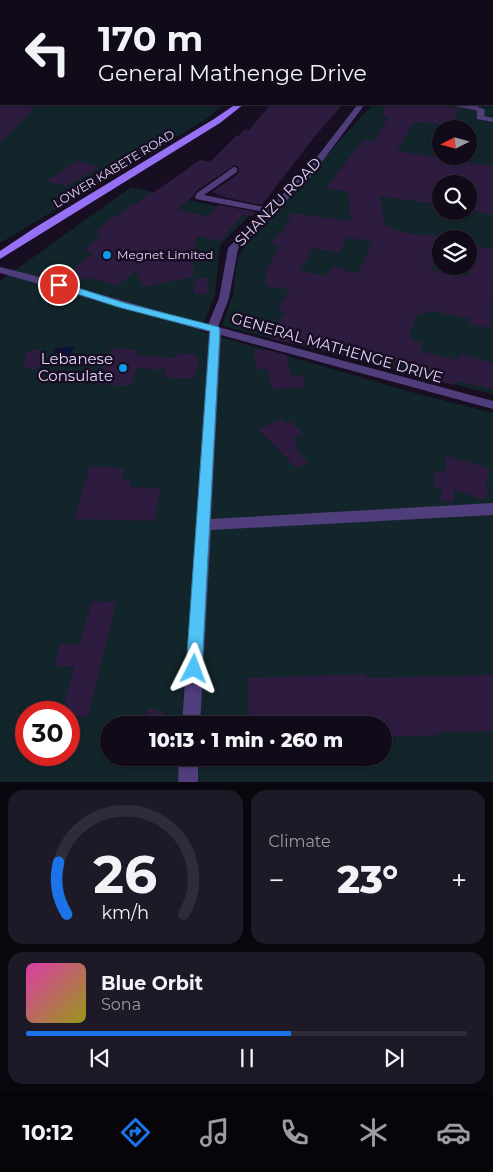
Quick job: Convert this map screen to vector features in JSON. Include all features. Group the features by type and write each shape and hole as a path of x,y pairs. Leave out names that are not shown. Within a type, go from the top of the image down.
{"main road":[{"name":"LOWER KABETE ROAD","path":"0,256 22,240 217,122 239,105"}],"street":[{"name":"SHANZU ROAD","path":"192,716 215,342 215,330 212,328 224,298 233,248 322,158 360,105"},
{"path":"456,105 478,108 481,110 480,117 493,120"},
{"path":"234,170 201,193 199,198 272,210"},
{"name":"GENERAL MATHENGE DRIVE","path":"0,270 59,285 121,305 493,405"},
{"path":"203,525 493,510"},
{"path":"188,782 189,766"}],"green space":[{"path":"0,105 223,105 205,120 0,243"},
{"path":"372,105 493,105 493,394 222,326 233,294 238,256 256,233"},
{"path":"131,187 251,214 220,245 215,295 200,331 415,393 493,413 493,782 0,782 0,281"}],"shaded area":[{"path":"75,347 63,365 53,364 55,348"}],"building":[{"path":"0,105 35,107 0,143"},
{"path":"270,105 342,105 315,136 262,205 227,198 212,192 238,174 239,167 235,165 196,191 193,196 177,209 208,217 219,205 256,212 252,216 243,215 220,241 197,236 192,277 144,287 135,271 118,286 87,277 83,280 66,275 93,253 84,250 102,234 95,232 113,216 117,217 132,204 135,205 149,193 153,193 200,160 210,162 236,136 239,136 245,129 249,130"},
{"path":"387,105 443,105 459,109 454,120 432,120 432,123 415,121 397,151 432,156 432,165 478,164 493,166 493,215 477,212 477,175 432,175 432,204 380,196 385,226 394,228 393,230 425,236 426,234 432,235 432,275 469,277 469,275 477,275 477,246 493,249 491,328 469,324 470,319 428,310 426,315 418,313 409,335 412,336 410,340 423,343 420,351 457,360 459,355 464,355 493,363 493,389 456,381 454,385 427,378 428,375 411,371 414,366 328,344 325,351 271,339 282,323 279,322 286,312 277,310 290,290 265,286 267,282 264,281 268,275 264,274 280,246 271,244 282,232 293,213 351,221 348,192 326,188 364,140 374,142 388,118 381,115","holes":["347,237 373,243 357,274 332,266 327,276 299,271 313,248 339,253"]},
{"path":"78,161 100,167 65,186 46,181"},
{"path":"196,278 208,278 207,294 194,294"},
{"name":"Lebanese Consulate","path":"111,348 137,350 135,355 175,358 177,353 198,355 196,360 199,360 194,379 164,377 167,370 137,368 131,386 94,384 98,372 101,372"},
{"path":"36,349 45,353 43,363 35,370 23,366 26,353"},
{"path":"254,349 263,351 264,349 287,355 291,376 303,375 305,387 271,389 268,369 256,369"},
{"path":"282,419 286,423 290,421 302,433 293,437 299,443 294,446 308,463 296,468 258,429"},
{"path":"445,455 490,469 485,485 489,486 485,500 454,490 453,503 440,500 442,488 434,487 435,470 446,472"},
{"path":"90,466 124,468 121,479 132,479 130,487 160,488 155,521 74,519"},
{"path":"92,601 116,602 88,717 80,716 80,701 65,701 74,667 54,665 60,643 80,645"},
{"path":"366,674 366,678 493,675 493,731 440,732 440,735 392,737 392,716 249,716 248,678"},
{"path":"148,708 164,712 163,716 146,716"}],"place":[{"name":"Megnet Limited","path":"107,255"},
{"name":"Lebanese Consulate","path":"123,368"}],"route":[{"path":"59,285 121,305 215,330 194,669"}]}
